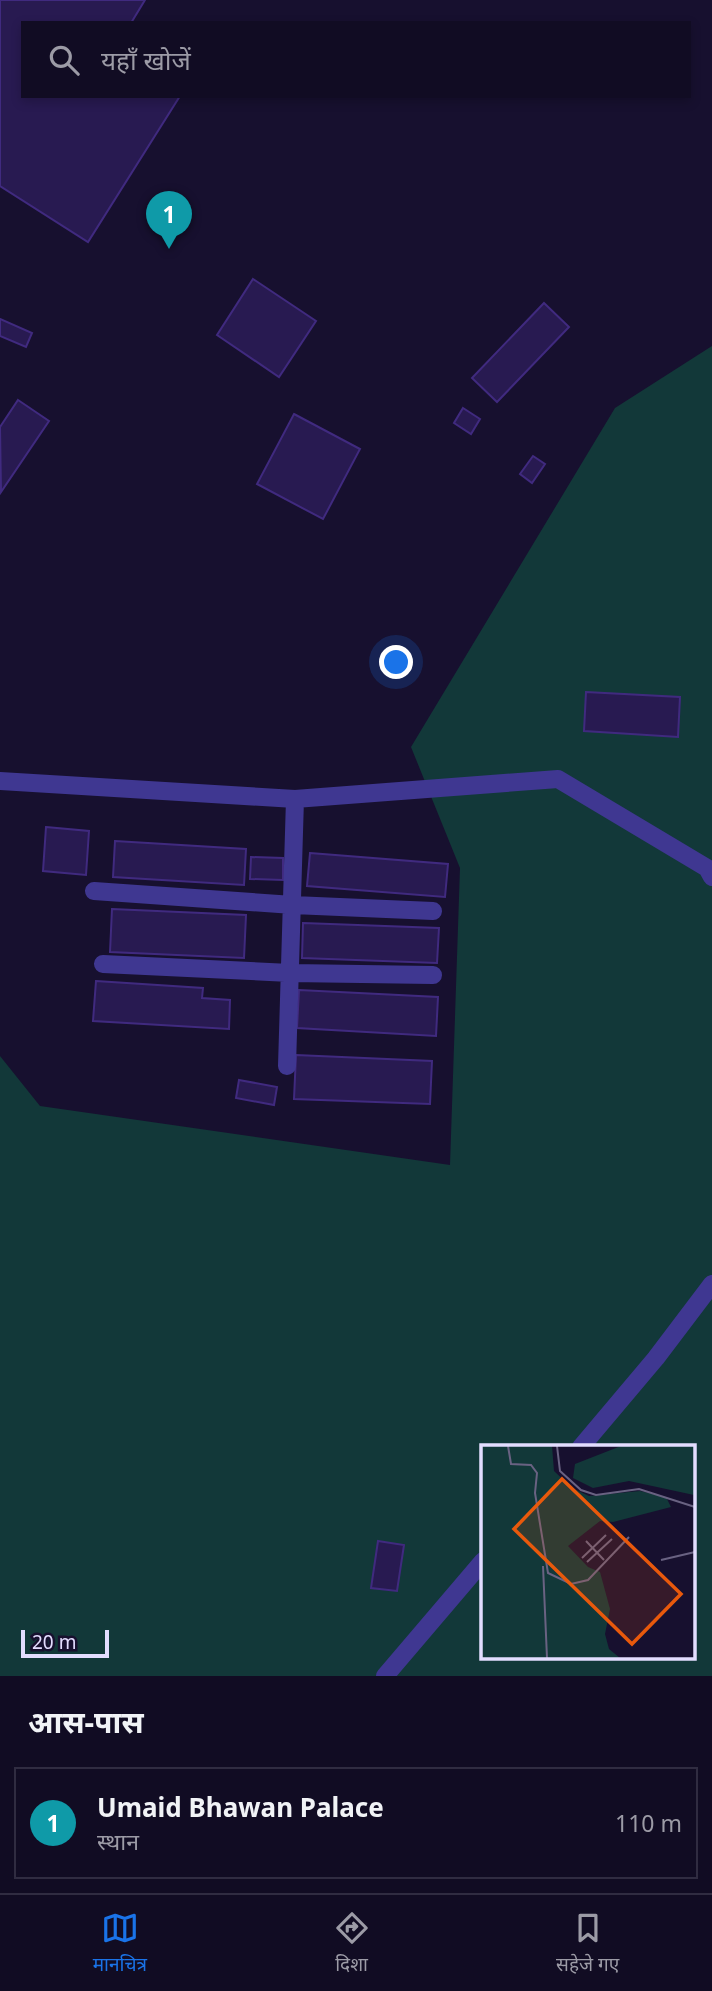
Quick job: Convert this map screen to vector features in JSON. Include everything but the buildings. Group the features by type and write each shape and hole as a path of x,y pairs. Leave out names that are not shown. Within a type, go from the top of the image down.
{"street":[{"path":"0,781 295,799 558,779 707,868 712,877"},
{"path":"287,1066 295,799"},
{"path":"94,891 293,905 433,911"},
{"path":"103,964 290,973 433,975"},
{"path":"583,1445 656,1359 712,1284"},
{"path":"385,1676 481,1563"}],"green space":[{"path":"712,346 712,1676 0,1676 0,1056 40,1106 450,1165 460,868 411,747 615,408"}],"place":[{"name":"Umaid Bhawan Palace","path":"169,249"}]}
